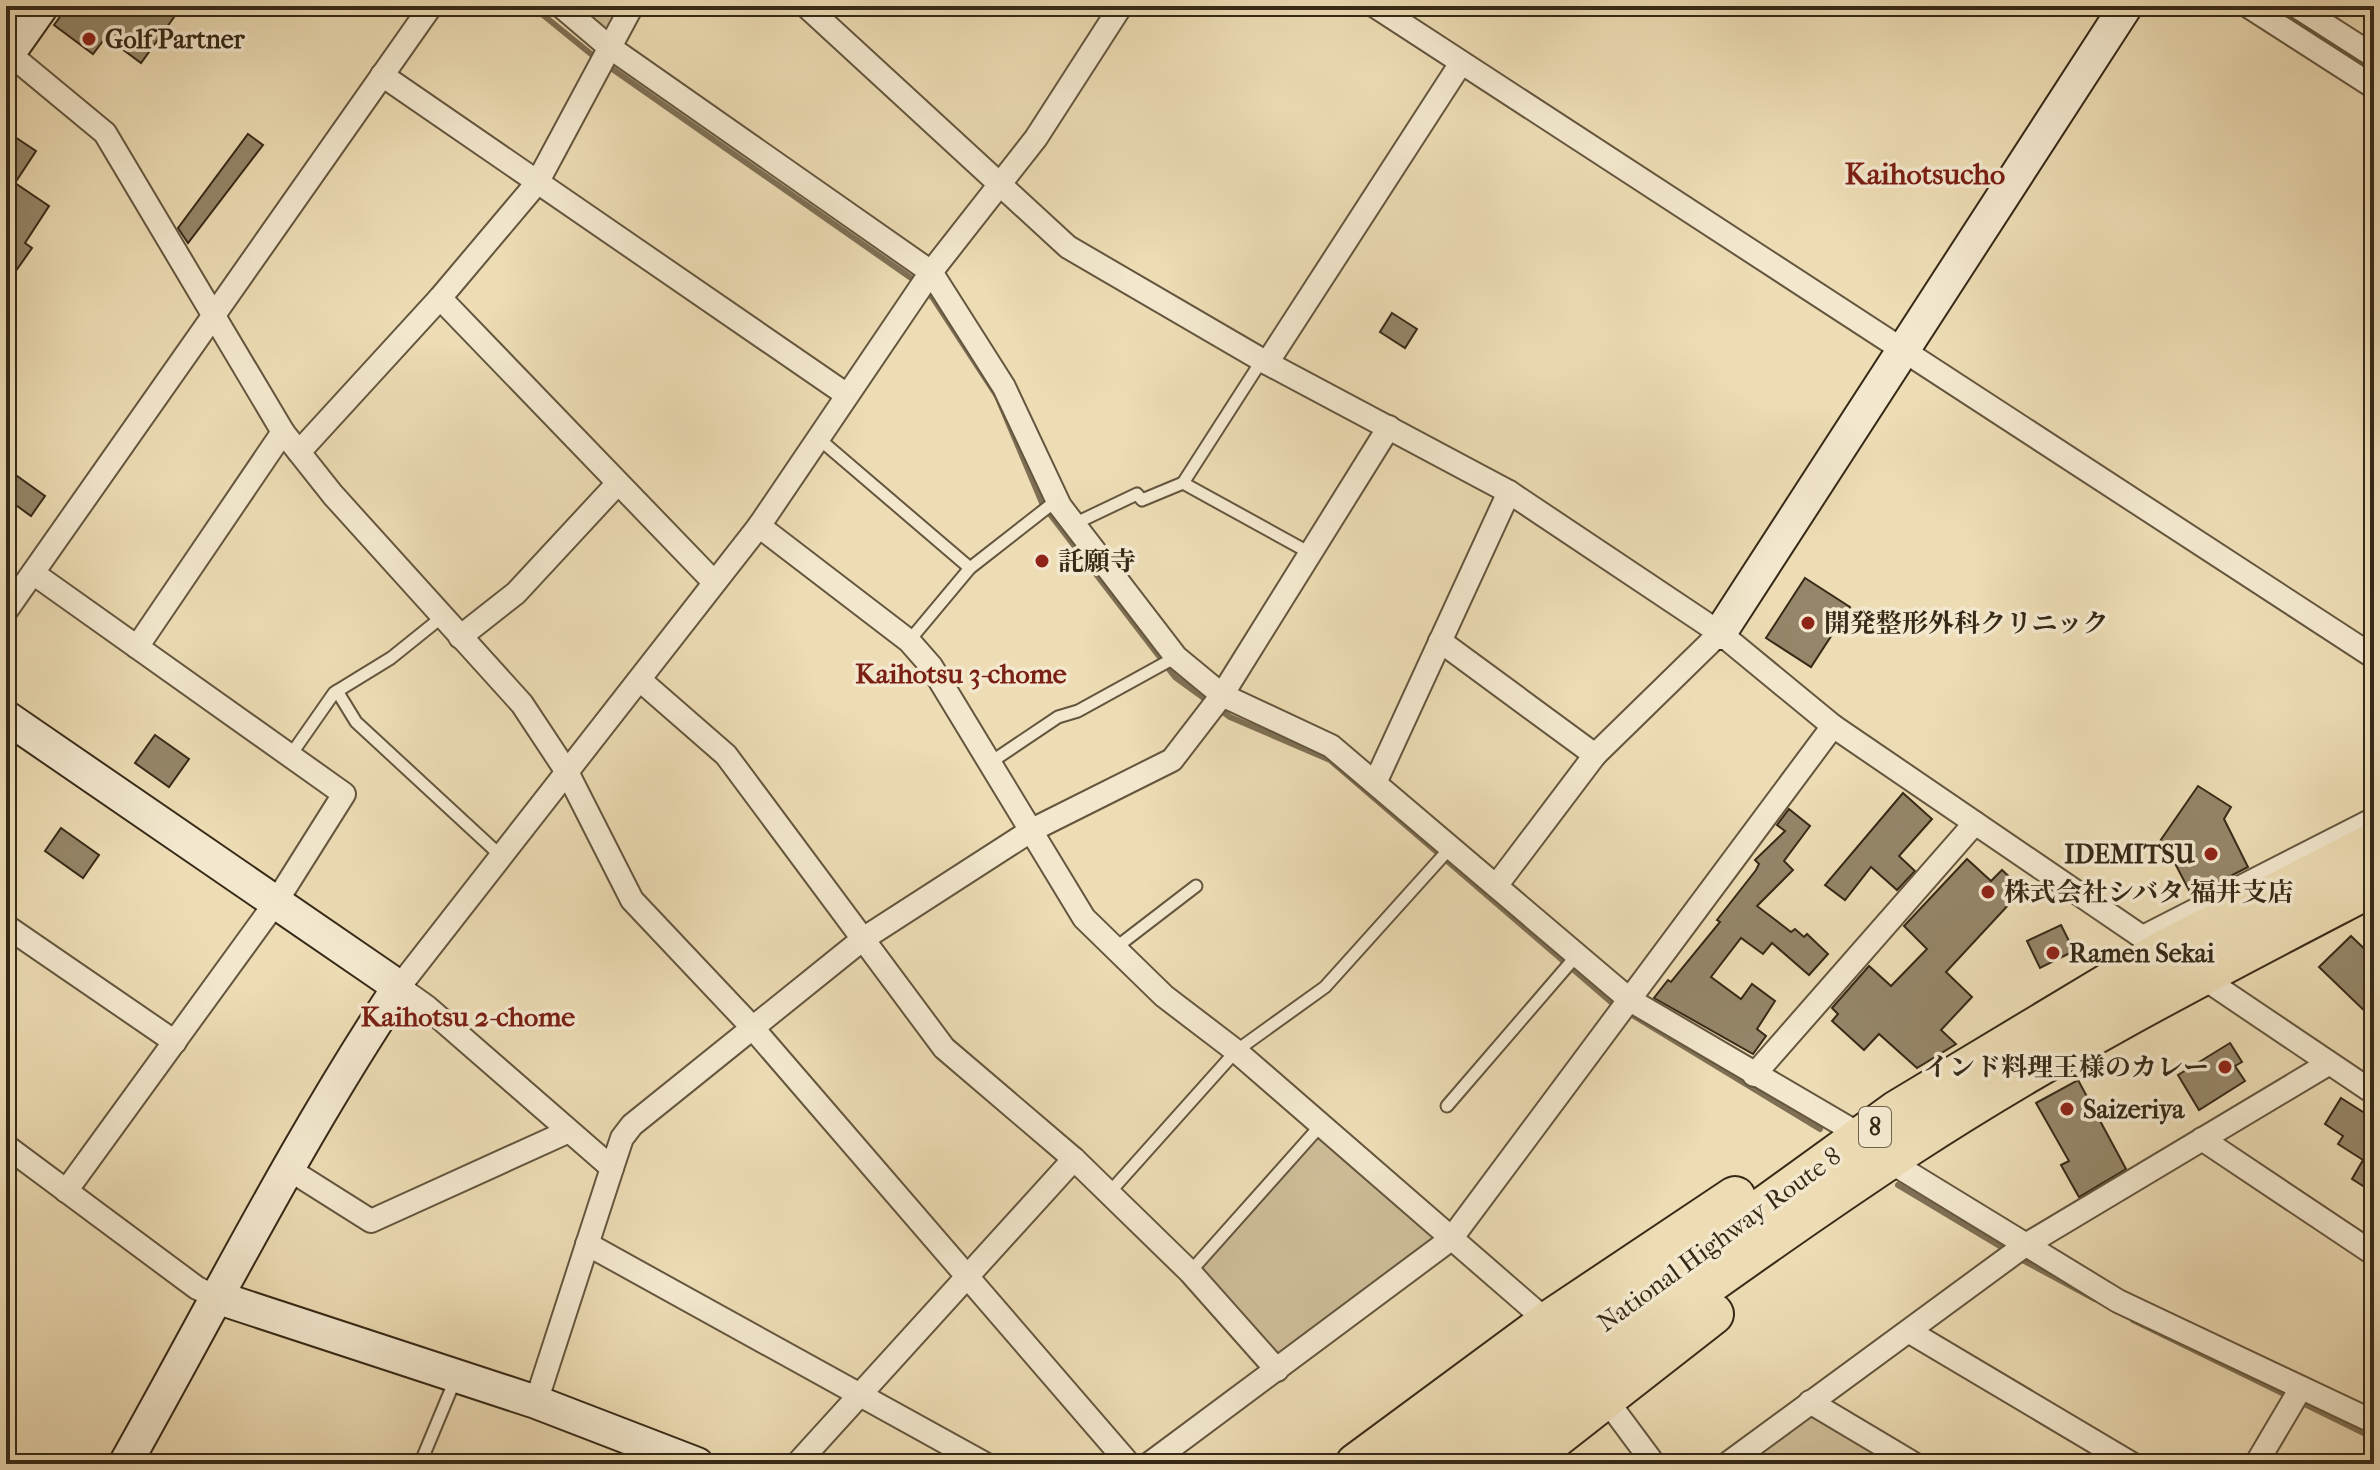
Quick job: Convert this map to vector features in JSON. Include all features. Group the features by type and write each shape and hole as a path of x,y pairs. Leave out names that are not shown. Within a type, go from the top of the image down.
{"highway":[{"name":"National Highway Route 8","path":"1462,1464 1888,1151 2033,1027 2153,944 2374,843"},
{"name":"National Highway Route 8","path":"1407,1448 1888,1151 2199,976 2374,885"},
{"name":"8","path":"1356,1464 1407,1448 1548,1322 1766,1178 1888,1151"},
{"name":"8","path":"1521,1464 1840,1216 1888,1151"}],"street":[{"path":"42,6 7,54 105,133 283,432 442,617 522,704 567,772 632,900 751,1026 1129,1464"},
{"path":"6,611 431,6"},
{"path":"561,6 608,46 931,272 1004,387 1057,500 1176,657 1222,695 1331,746 1630,1000 1888,1151 2024,1246 2118,1301 2374,1422"},
{"path":"299,452 440,298 537,183 632,6"},
{"path":"806,6 1068,247 1264,361 1509,492 1720,633 1833,726 2374,1093"},
{"path":"125,1464 219,1298 287,1168 351,1059 399,987 640,680 713,581 759,526 931,272 1036,138 1121,6"},
{"path":"1375,6 2374,657"},
{"path":"1496,886 1595,755 1720,633 2126,6"},
{"path":"2248,6 2374,87"},
{"path":"2296,6 2374,56"},
{"path":"1264,361 1461,63"},
{"path":"382,75 847,395"},
{"path":"440,298 713,581"},
{"path":"536,1402 622,1138 632,1125 751,1026 863,939 1032,830 1172,760 1222,695 1389,427"},
{"path":"137,647 283,432"},
{"path":"460,637 516,593 618,483"},
{"path":"1375,783 1509,492"},
{"path":"759,526 909,641 931,666 1084,918 1113,949 1164,996 1236,1051 1548,1322"},
{"path":"33,573 344,794 276,902 66,1191"},
{"path":"1440,641 1595,755"},
{"path":"640,680 726,755 944,1048 1074,1159 1190,1272 1277,1370"},
{"path":"6,717 427,1007 612,1168"},
{"path":"1149,1464 1451,1239 1833,726"},
{"path":"2153,944 2374,819"},
{"path":"1754,1075 1975,823"},
{"path":"6,926 175,1042"},
{"path":"1727,1464 2024,1246 2328,1064"},
{"path":"287,1168 371,1221 567,1132"},
{"path":"2202,1139 2374,1254"},
{"path":"6,1146 197,1288 219,1298 536,1402 697,1464"},
{"path":"797,1464 1074,1159"},
{"path":"587,1244 862,1393 985,1464"},
{"path":"1910,1332 2132,1464"},
{"path":"2256,1464 2301,1388"},
{"path":"1605,1398 1654,1464"},
{"path":"1810,1402 1914,1464"}],"lane":[{"path":"1074,524 1137,494 1142,500 1183,483 1264,361"},
{"path":"818,438 970,568"},
{"path":"1183,483 1310,553"},
{"path":"909,641 970,568 1057,500"},
{"path":"290,756 320,708 337,691 391,658 442,617"},
{"path":"991,762 1058,717 1078,711 1176,657"},
{"path":"337,691 356,722 501,856"},
{"path":"1109,1193 1236,1051 1325,987 1451,847"},
{"path":"1113,949 1196,886"},
{"path":"1447,1106 1577,955"},
{"path":"1190,1272 1321,1125"},
{"path":"420,1464 457,1376"}],"shaded area":[{"path":"561,6 632,6 608,46"},
{"path":"1325,1128 1446,1234 1277,1370 1190,1272"},
{"path":"1810,1402 1914,1464 1727,1464"}],"building":[{"path":"68,6 182,6 141,63 106,37 93,54 54,25"},
{"path":"6,131 36,151 15,183 49,206 25,243 32,248 6,285"},
{"path":"248,134 263,145 188,243 178,228"},
{"path":"1392,313 1417,329 1405,348 1380,332"},
{"path":"6,468 45,496 31,516 6,498"},
{"name":"開発整形外科クリニック","path":"1805,578 1850,607 1811,667 1766,638"},
{"path":"155,735 189,759 169,787 135,763"},
{"path":"2198,786 2231,807 2224,819 2248,867 2192,896 2168,850 2158,844"},
{"path":"1903,793 1932,819 1899,856 1915,871 1897,890 1871,867 1845,900 1825,885"},
{"path":"1789,809 1810,826 1784,861 1793,870 1757,906 1791,932 1795,929 1804,937 1807,934 1828,954 1809,975 1772,943 1763,954 1741,938 1711,977 1741,999 1752,984 1775,1001 1757,1029 1766,1036 1753,1054 1654,998 1720,922 1717,920 1756,870 1759,864 1755,860 1785,831 1777,825"},
{"path":"61,828 99,855 83,878 45,851"},
{"path":"1967,859 1991,881 2002,870 2016,883 2005,894 2012,901 1946,972 1972,997 1941,1030 1956,1044 1917,1068 1879,1034 1864,1050 1832,1021 1838,1014 1832,1008 1869,966 1891,986 1927,949 1904,926"},
{"path":"2061,925 2074,951 2040,968 2027,941"},
{"path":"2351,936 2374,958 2374,1020 2319,967"},
{"path":"2230,1043 2242,1062 2235,1066 2245,1081 2199,1110 2178,1075"},
{"path":"2078,1080 2126,1169 2079,1197 2061,1165 2069,1161 2036,1103"},
{"path":"2341,1098 2374,1119 2374,1193 2352,1179 2363,1160 2338,1144 2343,1136 2325,1124"}],"waterway":[{"path":"532,6 591,54 914,280 933,298 997,396 1043,505 1175,677 1230,717 1330,760 1611,1002 1820,1129"},
{"path":"2270,6 2374,73"},
{"path":"1898,1185 2008,1251"},
{"path":"2017,1257 2095,1299"},
{"path":"2133,1320 2374,1438"}],"place":[{"name":"Golf Partner","path":"89,39"},
{"name":"託願寺","path":"1042,561"},
{"name":"開発整形外科クリニック","path":"1808,623"},
{"name":"IDEMITSU","path":"2211,854"},
{"name":"株式会社シバタ 福井支店","path":"1988,892"},
{"name":"Ramen Sekai","path":"2053,953"},
{"name":"インド料理王様のカレー","path":"2225,1067"},
{"name":"Saizeriya","path":"2067,1109"}],"district":[{"name":"Kaihotsucho","path":"1925,174"},
{"name":"Kaihotsu 3-chome","path":"961,673"},
{"name":"Kaihotsu 2-chome","path":"468,1016"}]}
